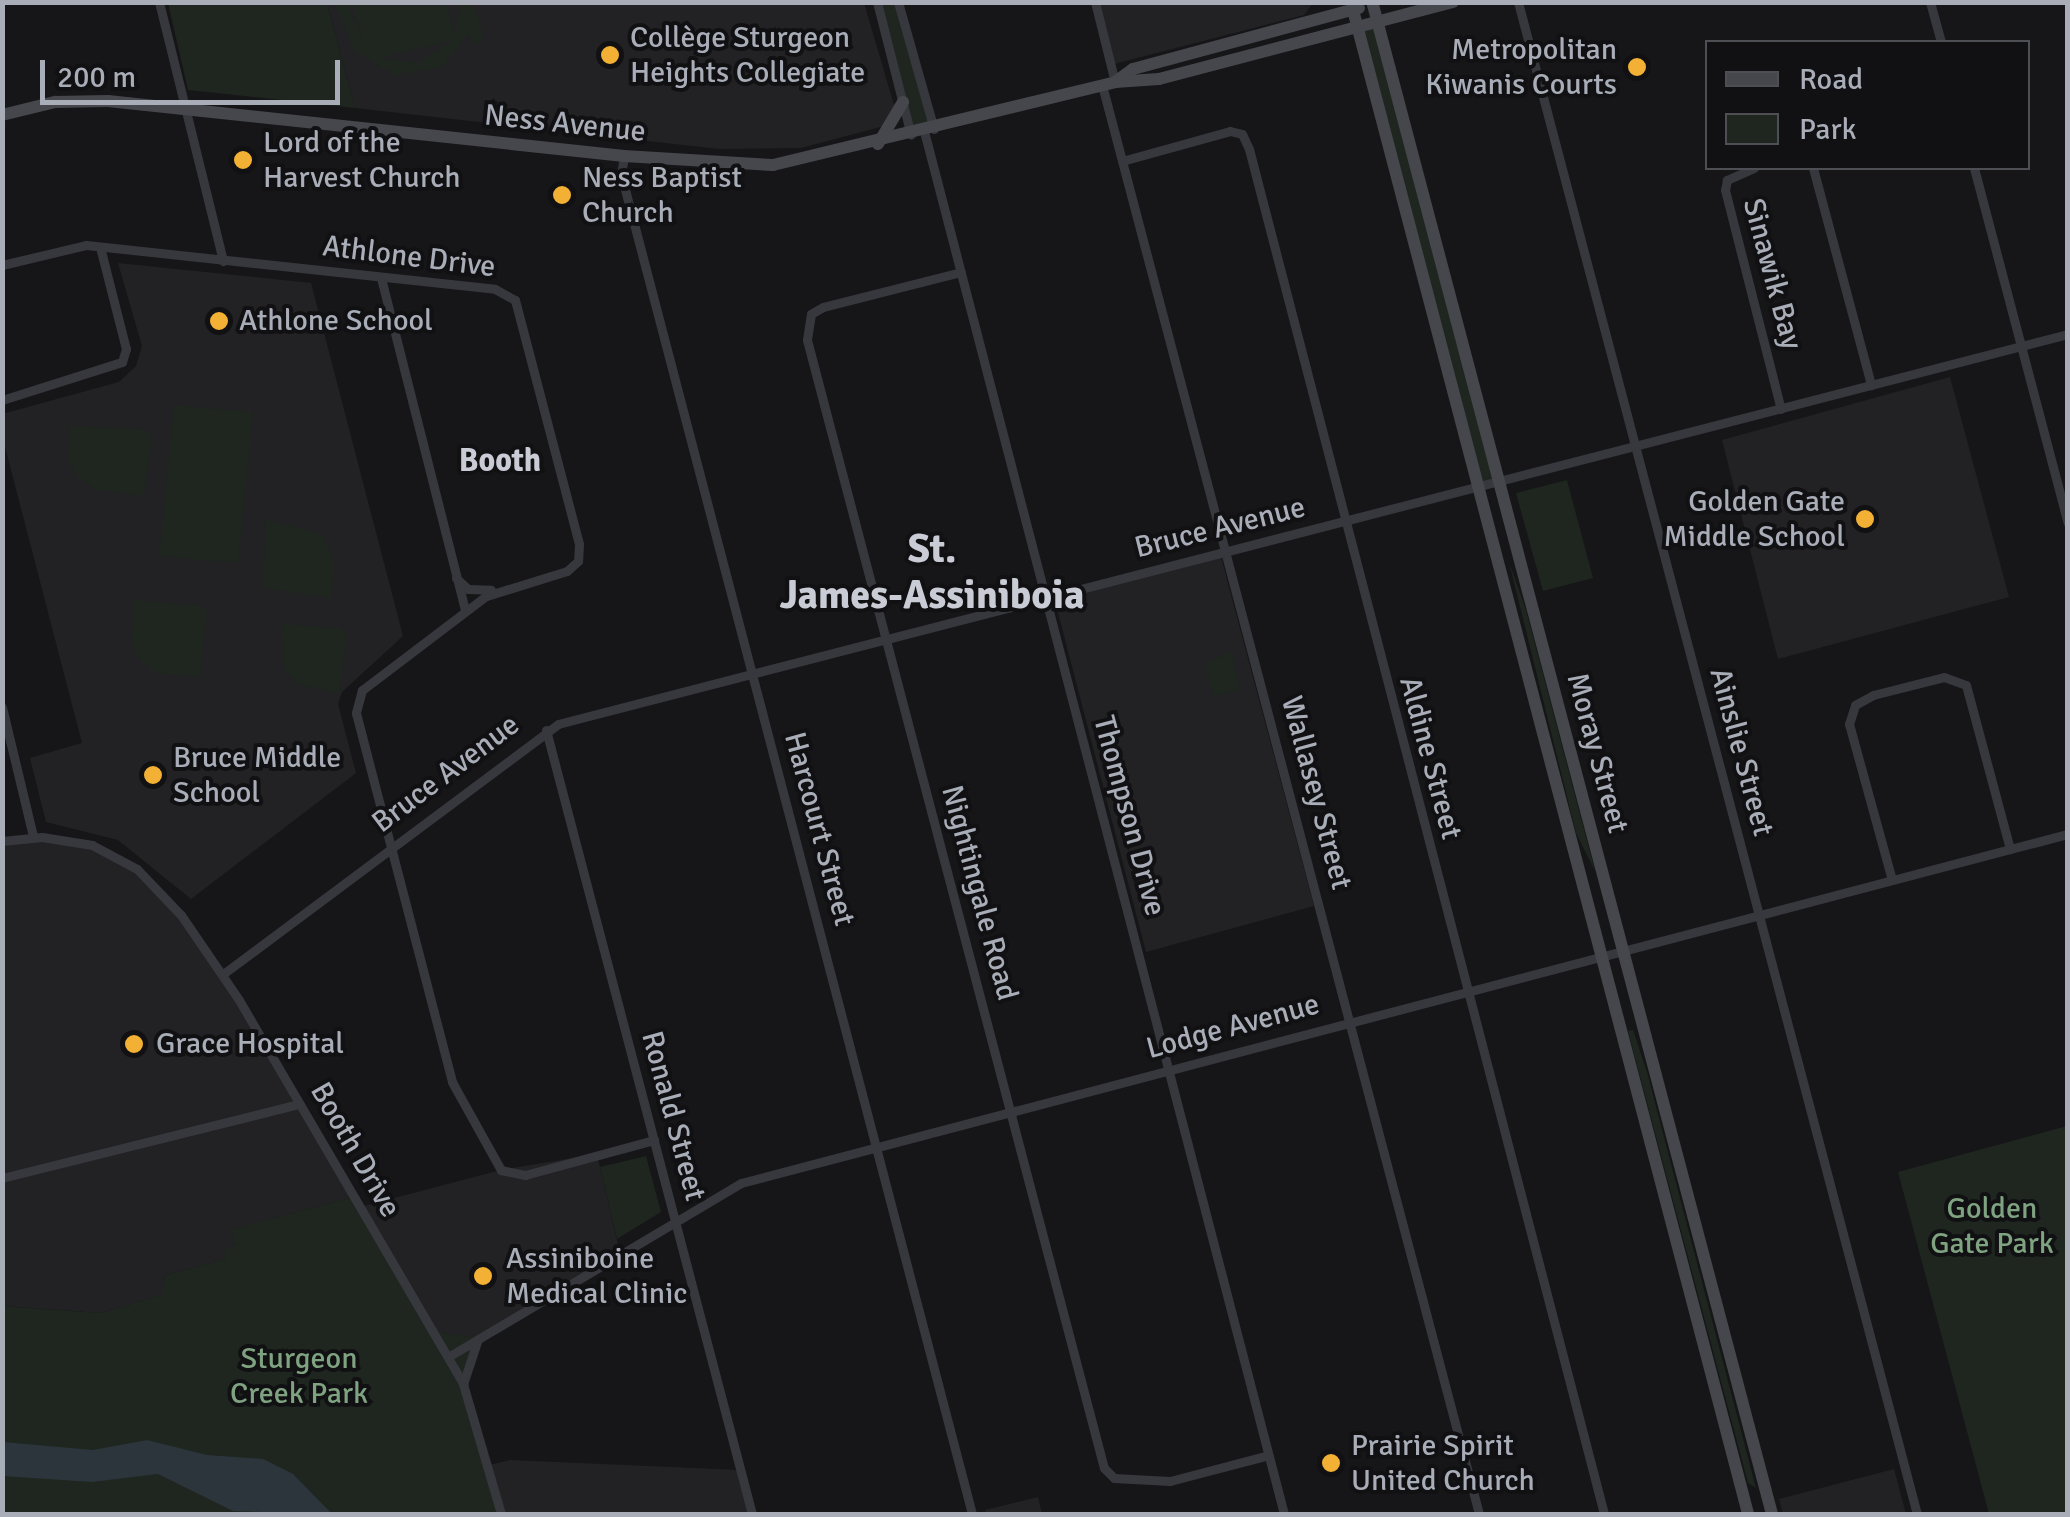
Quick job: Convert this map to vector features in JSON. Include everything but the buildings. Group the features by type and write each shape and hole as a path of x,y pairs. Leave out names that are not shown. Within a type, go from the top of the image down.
{"main road":[{"path":"1318,19 1328,2"},
{"name":"Ness Avenue","path":"2,114 88,100 624,156 773,165 878,144 1109,84 1136,84 1453,2"},
{"name":"Ness Avenue","path":"1109,84 1133,69 1377,4"},
{"name":"Moray Street","path":"1377,4 1378,22 1772,1514"},
{"name":"Moray Street","path":"1353,10 1748,1514"},
{"path":"878,144 903,102"}],"street":[{"path":"158,2 223,261"},
{"name":"Thompson Drive","path":"877,2 903,102 923,131"},
{"name":"Thompson Drive","path":"898,2 923,131 1284,1514"},
{"name":"Wallasey Street","path":"1095,2 1122,161 1479,1514"},
{"name":"Ainslie Street","path":"1518,2 1917,1514"},
{"path":"1930,2 1940,40"},
{"name":"Aldine Street","path":"1122,161 1230,131 1245,139 1604,1514"},
{"name":"Harcourt Street","path":"624,156 622,174 972,1514"},
{"name":"Sinawik Bay","path":"1750,170 1728,180 1724,190 1781,408"},
{"path":"1814,170 1871,385"},
{"path":"1975,170 2068,523"},
{"name":"Athlone Drive","path":"2,265 74,247 100,247 495,289 515,300 580,552 568,570 498,589 356,700 452,1082 502,1170 526,1175 654,1140"},
{"path":"2,400 122,362 126,349 100,247"},
{"name":"Nightingale Road","path":"961,272 823,307 806,328 886,640 1106,1472 1170,1481 1269,1455"},
{"path":"381,278 465,611"},
{"name":"Bruce Avenue","path":"224,974 546,730 2068,334"},
{"path":"455,576 468,589 498,589"},
{"path":"1892,880 1849,724 1860,700 1944,676 1966,685 2010,849"},
{"path":"2,708 33,836"},
{"name":"Ronald Street","path":"546,730 752,1514"},
{"name":"Lodge Avenue","path":"448,1357 726,1188 2068,834"},
{"name":"Booth Drive","path":"2,841 33,836 92,846 137,869 182,915 224,974 463,1384 501,1514"},
{"path":"2,1178 299,1104"},
{"path":"463,1384 479,1338"}],"shaded area":[{"name":"Collège Sturgeon Heights Collegiate","path":"327,3 864,3 899,122 801,148 719,149 355,108"},
{"path":"1095,3 1313,3 1304,15 1110,65"},
{"path":"118,263 311,283 403,636 342,692 338,704 356,773 191,899 118,840 46,822 30,758 82,743 3,439 2,414 119,382 136,366 142,346"},
{"name":"Golden Gate Middle School","path":"1950,377 2009,597 1778,659 1722,440"},
{"path":"1221,557 1314,906 1146,952 1055,601"},
{"name":"Grace Hospital","path":"3,841 79,841 137,869 207,950 354,1197 232,1229 235,1246 227,1259 165,1275 163,1295 100,1313 3,1306"},
{"path":"597,1154 620,1253 479,1338 434,1333 360,1207 501,1170"},
{"path":"147,1440 207,1455 263,1459 293,1474 332,1514 233,1511 158,1474 92,1482 3,1476 3,1442 93,1450"},
{"path":"510,1460 740,1470 752,1514 501,1514 489,1465"},
{"path":"1894,1469 1906,1514 1783,1514 1779,1499"},
{"path":"1038,1497 1042,1514 986,1514 985,1510"}],"green space":[{"path":"168,3 327,3 355,108 188,90"},
{"path":"335,3 347,3 362,41 352,3 446,3 455,35 461,3 474,3 484,40 473,43 469,33 442,67 395,75 355,52","holes":["452,41 418,63 382,57"]},
{"path":"877,3 898,3 934,129 911,135"},
{"path":"1378,22 1500,482 1478,487 1357,28"},
{"path":"174,405 253,412 238,563 159,556"},
{"path":"70,426 144,429 152,437 144,496 97,490 78,477 68,459"},
{"path":"1567,480 1593,578 1543,591 1516,493"},
{"path":"266,520 323,534 334,562 332,598 263,588"},
{"path":"1509,562 1526,610 1595,871 1576,833"},
{"path":"134,600 201,606 207,612 200,677 156,673 139,660 132,642"},
{"path":"282,624 340,628 347,636 339,693 298,685 284,667"},
{"path":"1232,651 1239,690 1214,696 1205,664"},
{"path":"1633,1030 1756,1488 1748,1483 1628,1031"},
{"name":"Golden Gate Park","path":"2067,1126 2067,1514 1989,1514 1898,1172"},
{"path":"646,1156 661,1212 617,1239 600,1167"},
{"name":"Sturgeon Creek Park","path":"354,1197 434,1332 479,1338 463,1384 501,1514 3,1514 2,1306 100,1313 162,1295 165,1275 226,1259 224,1249 235,1246 231,1229"}],"place":[{"name":"Collège Sturgeon Heights Collegiate","path":"610,55"},
{"name":"Metropolitan Kiwanis Courts","path":"1637,67"},
{"name":"Lord of the Harvest Church","path":"243,160"},
{"name":"Ness Baptist Church","path":"562,195"},
{"name":"Athlone School","path":"219,321"},
{"name":"Golden Gate Middle School","path":"1865,519"},
{"name":"Bruce Middle School","path":"153,775"},
{"name":"Grace Hospital","path":"134,1044"},
{"name":"Assiniboine Medical Clinic","path":"483,1276"},
{"name":"Prairie Spirit United Church","path":"1331,1463"}],"district":[{"name":"Booth","path":"500,461"},
{"name":"St. James-Assiniboia","path":"932,572"}]}
